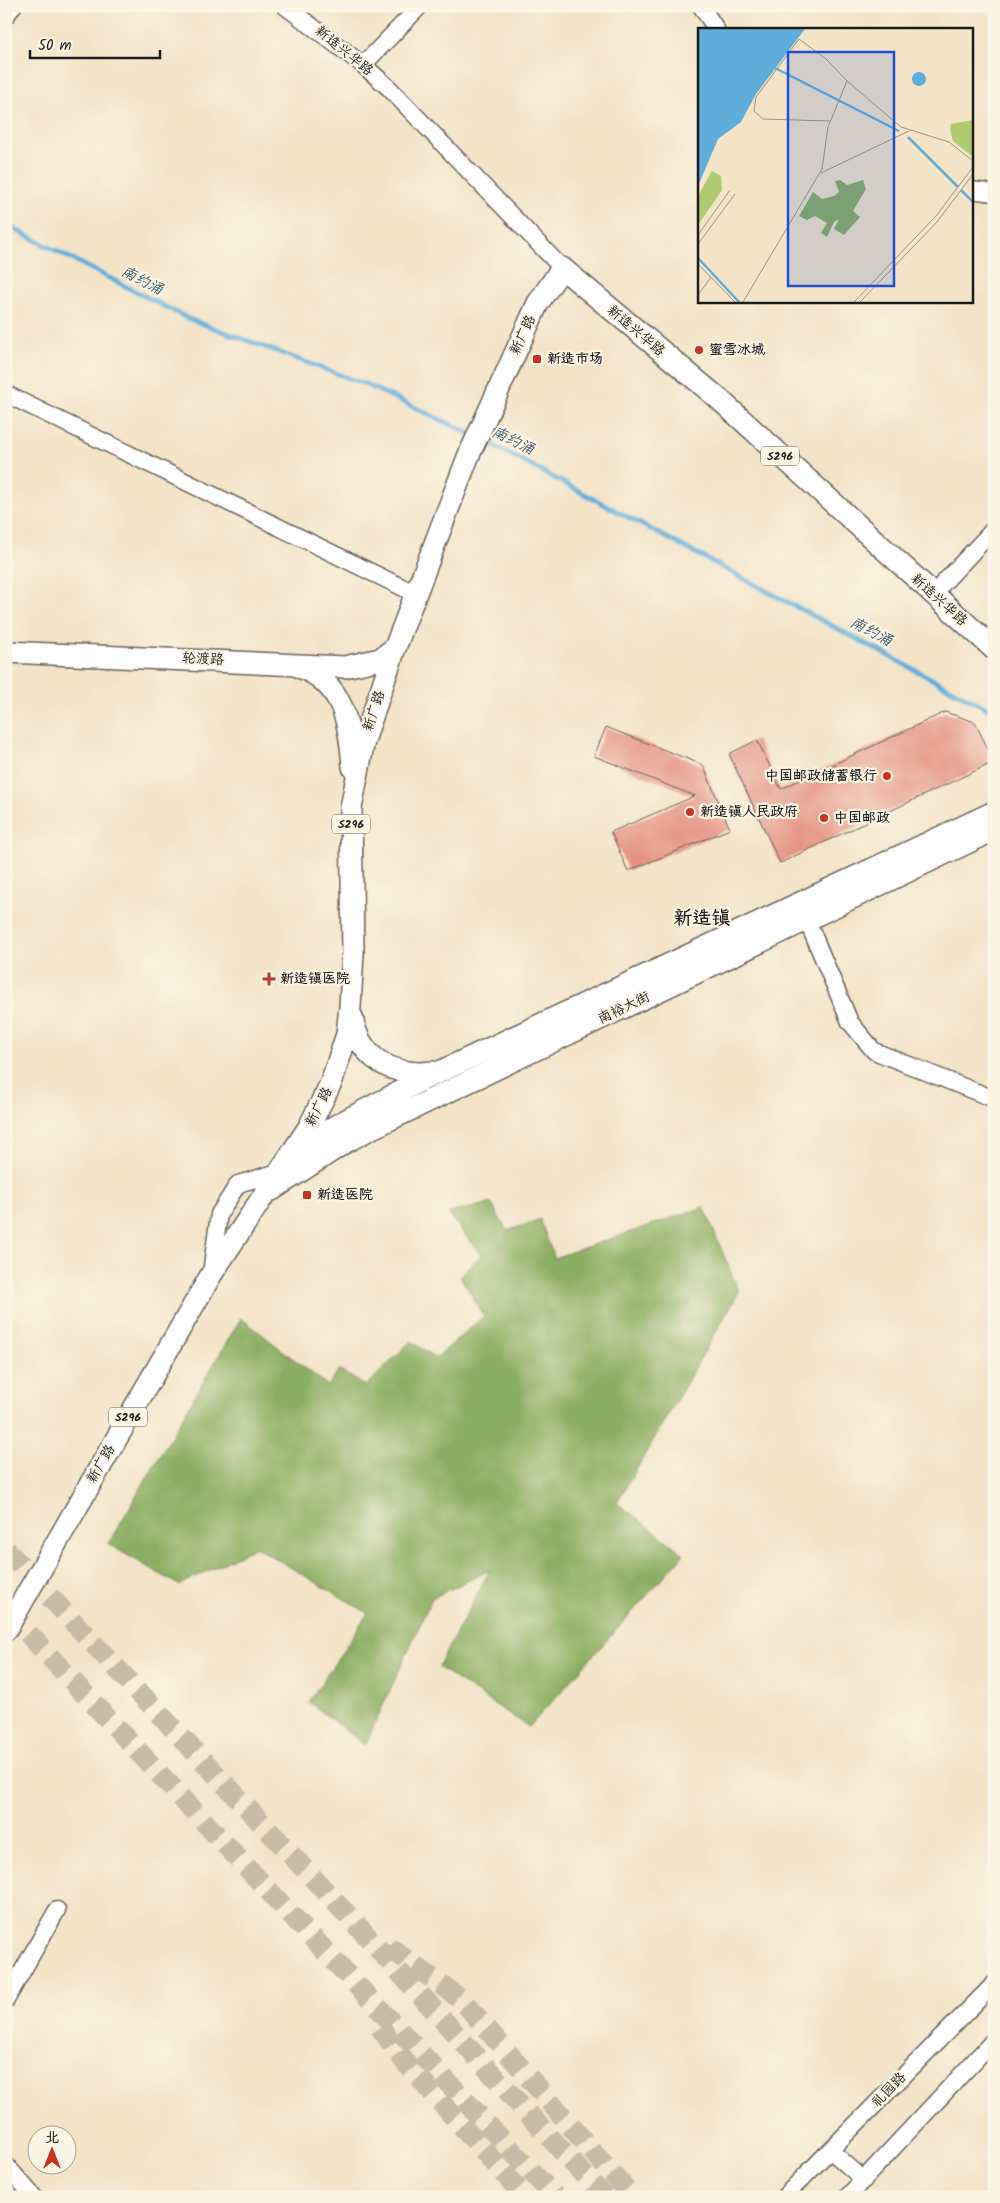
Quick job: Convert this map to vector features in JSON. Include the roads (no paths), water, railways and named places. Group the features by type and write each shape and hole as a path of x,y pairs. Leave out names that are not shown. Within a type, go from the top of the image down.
{"main road":[{"name":"新广路","path":"278,1172 321,1106 340,1059 347,1034 353,952 351,816 354,784 374,708 468,457 538,303 562,268"},
{"name":"新造兴华路","path":"562,268 719,399 994,649"},
{"name":"轮渡路","path":"6,652 284,663 333,667 358,666 380,659 395,648"},
{"path":"284,663 316,674 340,701 348,724 354,784"},
{"name":"南裕大街","path":"278,1172 315,1138 440,1072 994,812"},
{"name":"南裕大街","path":"261,1196 344,1143 368,1130 994,830"},
{"path":"350,1007 355,1033 361,1046 371,1056 400,1071 418,1074 440,1072"},
{"name":"S296","path":"261,1196 278,1172"},
{"name":"新广路","path":"6,1630 211,1275 261,1196"}],"street":[{"path":"6,16 13,6"},
{"name":"新造兴华路","path":"285,6 363,65 388,87 562,268"},
{"path":"363,65 420,6"},
{"path":"701,6 715,28"},
{"path":"972,190 994,193"},
{"path":"6,394 416,594"},
{"path":"932,594 994,529"},
{"path":"807,920 850,1022 874,1051 994,1099"},
{"path":"211,1275 219,1214 238,1184 278,1172"},
{"path":"6,2000 57,1910"},
{"name":"礼园路","path":"784,2197 994,1984"},
{"path":"847,2197 994,2040"},
{"path":"830,2150 864,2180"},
{"path":"6,2165 34,2197"}],"waterway":[{"name":"南约涌","path":"6,225 189,319 365,384 473,435"},
{"name":"南约涌","path":"483,440 994,712"}],"tunnel":[{"path":"6,1550 353,1921 604,2197"},
{"path":"6,1610 555,2197"},
{"path":"389,1947 462,2000 632,2197"},
{"path":"380,2027 406,2063 525,2197"}],"place":[{"name":"蜜雪冰城","path":"699,350"},
{"name":"新造市场","path":"537,359"},
{"name":"中国邮政储蓄银行","path":"887,776"},
{"name":"新造镇人民政府","path":"690,812"},
{"name":"中国邮政","path":"824,818"},
{"name":"新造镇医院","path":"269,979"},
{"name":"新造医院","path":"307,1195"}],"district":[{"name":"新造镇","path":"702,919"}]}
